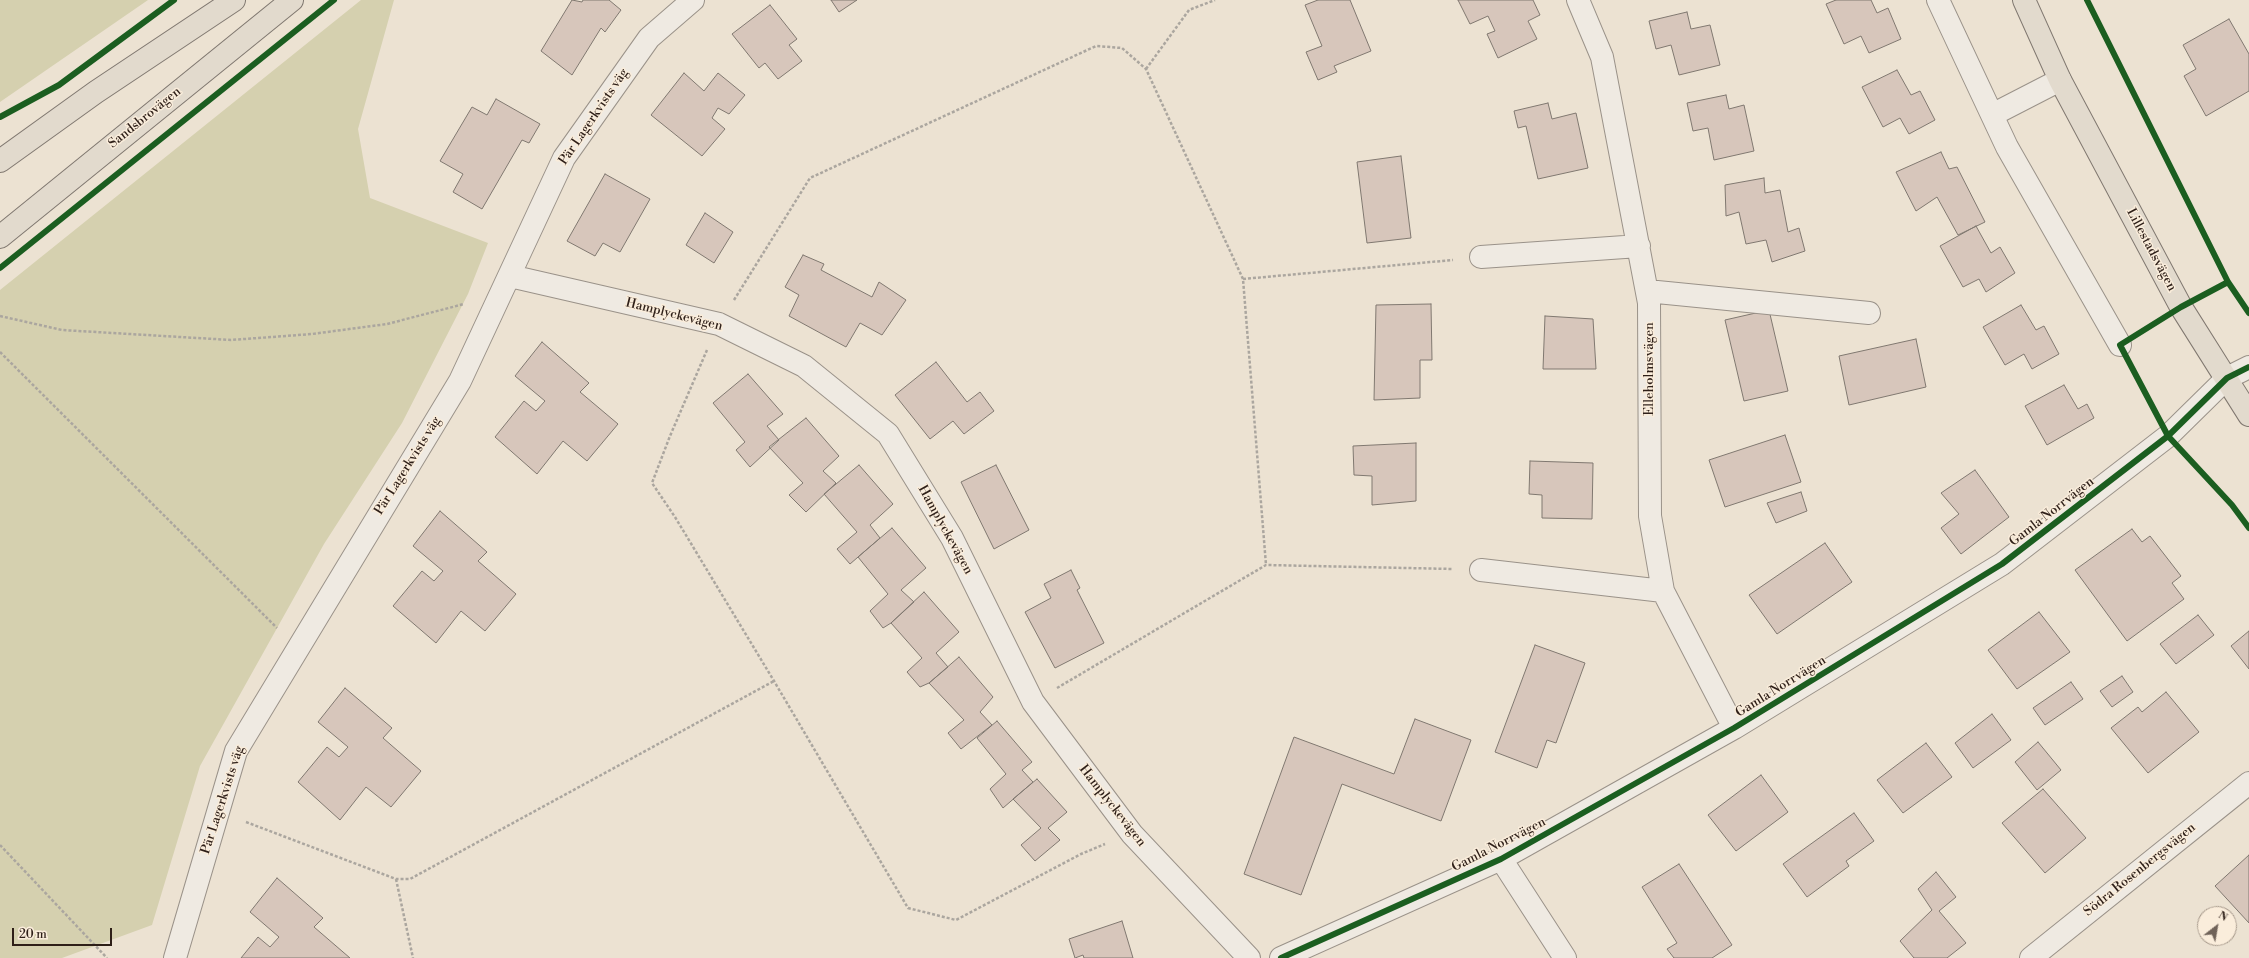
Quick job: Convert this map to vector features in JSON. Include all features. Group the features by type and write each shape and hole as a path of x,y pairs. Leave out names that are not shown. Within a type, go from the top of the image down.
{"main road":[{"path":"0,161 96,92 234,0"},
{"name":"Sandsbrovägen","path":"0,238 292,0"},
{"name":"Lillestadsvägen","path":"2024,0 2060,80 2182,307 2249,415"}],"street":[{"name":"Pär Lagerkvists väg","path":"174,958 236,751 460,381 564,158 649,38 693,0"},
{"name":"Elleholmsvägen","path":"1578,0 1602,57 1649,303 1650,516 1663,591 1734,728"},
{"path":"1938,0 2007,146 2120,345"},
{"path":"1992,115 2060,80"},
{"path":"1481,257 1639,246"},
{"name":"Hamplyckevägen","path":"510,276 719,324 804,366 888,434 952,538 1033,702 1132,834 1248,958"},
{"path":"1647,291 1869,313"},
{"name":"Gamla Norrvägen","path":"1281,958 1501,859 1734,728 2002,564 2168,436 2227,378 2249,367"},
{"path":"1481,570 1663,591"},
{"name":"Södra Rosenbergsvägen","path":"2031,958 2249,783"},
{"path":"1501,859 1565,958"}],"path":[{"path":"1146,69 1189,10 1216,0"},
{"path":"1132,834 1081,854 956,920 908,908 675,517 652,483 670,436 719,324 810,178 1096,46 1122,48 1146,69 1243,279 1266,566"},
{"path":"1243,279 1481,257"},
{"path":"0,316 62,330 231,340 312,334 387,324 500,295"},
{"path":"0,352 297,648"},
{"path":"1033,702 1266,566 1481,570"},
{"path":"217,811 396,879 410,879 774,682"},
{"path":"0,845 107,958"},
{"path":"396,879 412,958"}],"shaded area":[{"path":"0,0 148,0 0,102"},
{"path":"361,0 394,0 358,129 370,198 488,243 468,294 402,423 324,544 200,766 152,925 62,958 0,958 0,290"}],"building":[{"path":"572,0 582,2 583,0 609,0 621,10 605,32 601,28 572,75 541,51"},
{"path":"831,0 857,0 839,12"},
{"path":"1318,0 1350,0 1371,51 1334,66 1337,72 1318,80 1306,52 1322,46 1305,5"},
{"path":"1458,0 1533,0 1540,15 1528,21 1537,39 1498,58 1487,34 1495,31 1488,16 1470,24"},
{"path":"1836,0 1871,0 1877,13 1888,8 1901,39 1869,53 1861,36 1844,44 1826,4"},
{"path":"770,5 797,39 789,45 802,61 778,79 765,63 759,68 732,34"},
{"path":"1687,12 1691,29 1710,25 1720,65 1679,75 1671,45 1656,49 1649,21"},
{"path":"2229,19 2249,54 2249,91 2206,116 2184,76 2196,69 2183,45"},
{"path":"1897,70 1911,95 1920,91 1935,120 1909,134 1900,118 1883,127 1862,87"},
{"path":"684,73 704,91 718,73 745,95 729,114 718,108 712,118 725,129 702,156 651,115"},
{"path":"1726,95 1729,109 1744,105 1754,151 1714,160 1708,128 1693,131 1687,103"},
{"path":"496,99 540,124 529,143 522,140 482,209 453,192 463,174 440,161 472,107 487,115"},
{"path":"1548,103 1552,119 1576,113 1588,168 1538,179 1526,126 1518,128 1514,111"},
{"path":"1941,152 1949,169 1957,167 1985,222 1958,235 1937,197 1916,211 1896,172"},
{"path":"1401,156 1411,238 1367,243 1357,162"},
{"path":"605,174 650,199 620,252 603,243 595,256 567,241"},
{"path":"1764,178 1765,193 1780,190 1788,232 1799,228 1805,251 1772,262 1766,240 1746,244 1739,212 1726,216 1725,185"},
{"path":"705,213 733,232 714,263 686,245"},
{"path":"1976,226 1991,253 2000,247 2015,273 1986,292 1979,279 1963,287 1940,246"},
{"path":"803,255 824,264 821,270 872,297 879,282 906,300 882,335 860,323 846,347 789,316 799,295 785,287"},
{"path":"1431,304 1432,360 1420,360 1420,398 1374,400 1376,305"},
{"path":"2021,305 2036,330 2044,326 2059,354 2032,369 2024,354 2005,365 1983,327"},
{"path":"1769,310 1788,391 1744,401 1725,320"},
{"path":"1545,316 1593,319 1596,369 1543,369"},
{"path":"1916,339 1926,387 1849,405 1839,356"},
{"path":"542,342 589,383 580,392 618,424 587,461 563,441 537,474 495,437 524,401 536,411 545,401 515,376"},
{"path":"936,362 967,402 980,392 994,411 964,434 953,421 930,439 895,395"},
{"path":"748,374 783,414 767,426 779,440 750,467 736,450 745,442 713,403"},
{"path":"2064,385 2078,409 2087,404 2094,418 2047,445 2025,406"},
{"path":"806,418 839,456 823,471 836,483 806,512 789,495 803,483 769,447"},
{"path":"1785,435 1801,482 1725,507 1709,460"},
{"path":"1416,443 1416,501 1372,505 1372,476 1354,475 1353,446"},
{"path":"1530,461 1593,463 1592,519 1542,518 1542,495 1529,494"},
{"path":"859,465 893,504 870,525 880,538 850,564 837,549 857,532 824,494"},
{"path":"996,465 1029,530 994,549 961,482"},
{"path":"1975,470 2009,517 1961,554 1941,528 1959,514 1941,493"},
{"path":"1801,492 1807,511 1776,523 1767,503"},
{"path":"440,511 487,552 478,561 516,594 485,631 461,611 436,643 393,606 422,571 434,581 443,571 413,546"},
{"path":"892,528 926,568 901,590 914,602 891,623 883,628 870,611 888,594 858,557"},
{"path":"2132,529 2142,542 2150,536 2181,576 2172,583 2184,599 2127,641 2075,570"},
{"path":"1825,543 1852,582 1777,634 1749,595"},
{"path":"1071,570 1080,588 1077,590 1104,643 1055,668 1025,612 1051,598 1044,584"},
{"path":"924,592 959,632 936,653 948,667 929,683 920,687 907,672 922,658 891,623"},
{"path":"2039,612 2070,652 2017,689 1988,650"},
{"path":"2198,615 2214,635 2176,664 2160,644"},
{"path":"2249,631 2249,669 2231,646"},
{"path":"1535,645 1585,663 1556,743 1547,740 1537,768 1495,752"},
{"path":"959,657 993,697 980,712 992,725 961,749 948,733 964,720 929,683"},
{"path":"2122,676 2133,692 2112,707 2100,691"},
{"path":"2071,682 2083,699 2045,725 2033,708"},
{"path":"345,688 392,728 383,738 421,771 391,807 366,787 340,820 298,782 327,747 339,757 348,747 318,722"},
{"path":"2166,692 2199,732 2148,773 2111,728 2138,707 2142,712"},
{"path":"1992,714 2011,740 1973,768 1955,743"},
{"path":"1415,719 1471,740 1441,821 1342,784 1301,895 1244,874 1294,737 1394,774"},
{"path":"997,721 1032,762 1022,770 1033,782 1003,808 990,789 1006,774 977,738"},
{"path":"2038,742 2061,770 2037,790 2015,762"},
{"path":"1926,743 1952,777 1903,813 1877,780"},
{"path":"1761,775 1788,812 1736,851 1708,815"},
{"path":"1037,779 1067,812 1048,828 1060,840 1035,861 1021,845 1041,828 1013,799"},
{"path":"2043,789 2086,838 2045,873 2002,823"},
{"path":"1854,813 1874,841 1846,861 1849,866 1807,897 1783,864"},
{"path":"2249,855 2249,923 2237,910 2237,906 2233,906 2215,886"},
{"path":"1679,864 1732,945 1712,958 1674,958 1667,949 1677,943 1642,887"},
{"path":"1936,872 1956,897 1939,911 1966,943 1947,958 1914,958 1900,941 1932,910 1918,889"},
{"path":"277,878 323,918 314,927 350,958 241,958 258,937 270,947 279,937 250,912"},
{"path":"1122,921 1133,958 1084,958 1083,955 1075,958 1069,939"}],"cycle path":[{"path":"0,117 59,85 174,0"},
{"path":"0,268 334,0"},
{"path":"2087,0 2228,282 2249,313"},
{"path":"2228,282 2181,307 2120,345 2168,436 2232,505 2249,528"},
{"path":"1281,958 1501,859 1734,728 2002,564 2168,436 2227,378 2249,367"}]}
